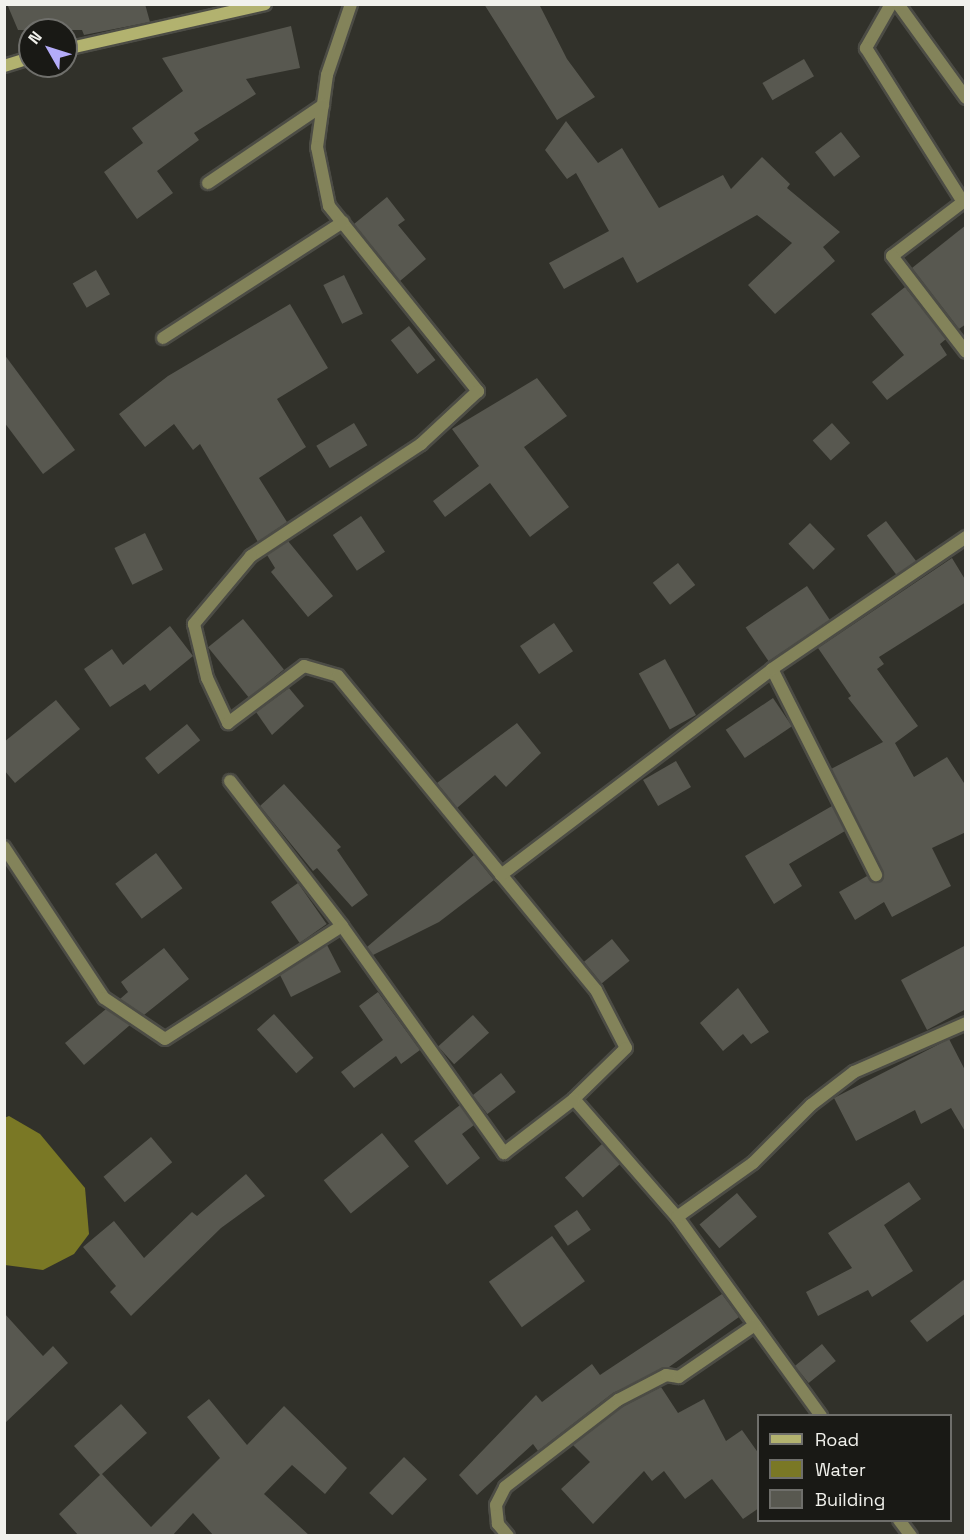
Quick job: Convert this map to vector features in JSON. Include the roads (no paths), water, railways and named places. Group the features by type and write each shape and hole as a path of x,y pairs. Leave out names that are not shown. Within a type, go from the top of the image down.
{"street":[{"path":"78,46 265,4"},
{"path":"230,782 342,926 504,1153 574,1099 626,1048 596,990 338,676 304,666 228,723 207,678 194,624 251,556 421,444 478,391 329,206 317,147 327,75 351,4"},
{"path":"891,4 866,48 963,202 892,256 966,352"},
{"path":"898,4 966,98"},
{"path":"207,183 322,105"},
{"path":"163,339 343,222"},
{"path":"501,875 772,669 966,537"},
{"path":"772,669 876,875"},
{"path":"4,847 104,998 165,1039 342,926"},
{"path":"677,1217 753,1163 811,1104 854,1072 966,1023"},
{"path":"574,1099 677,1217 820,1414"},
{"path":"508,1536 498,1524 496,1505 504,1487 618,1400 666,1375 680,1377 754,1325"},
{"path":"900,1522 911,1536"}],"water":[{"path":"9,1116 40,1134 85,1188 89,1234 74,1254 43,1270 5,1265 4,1118"}]}
